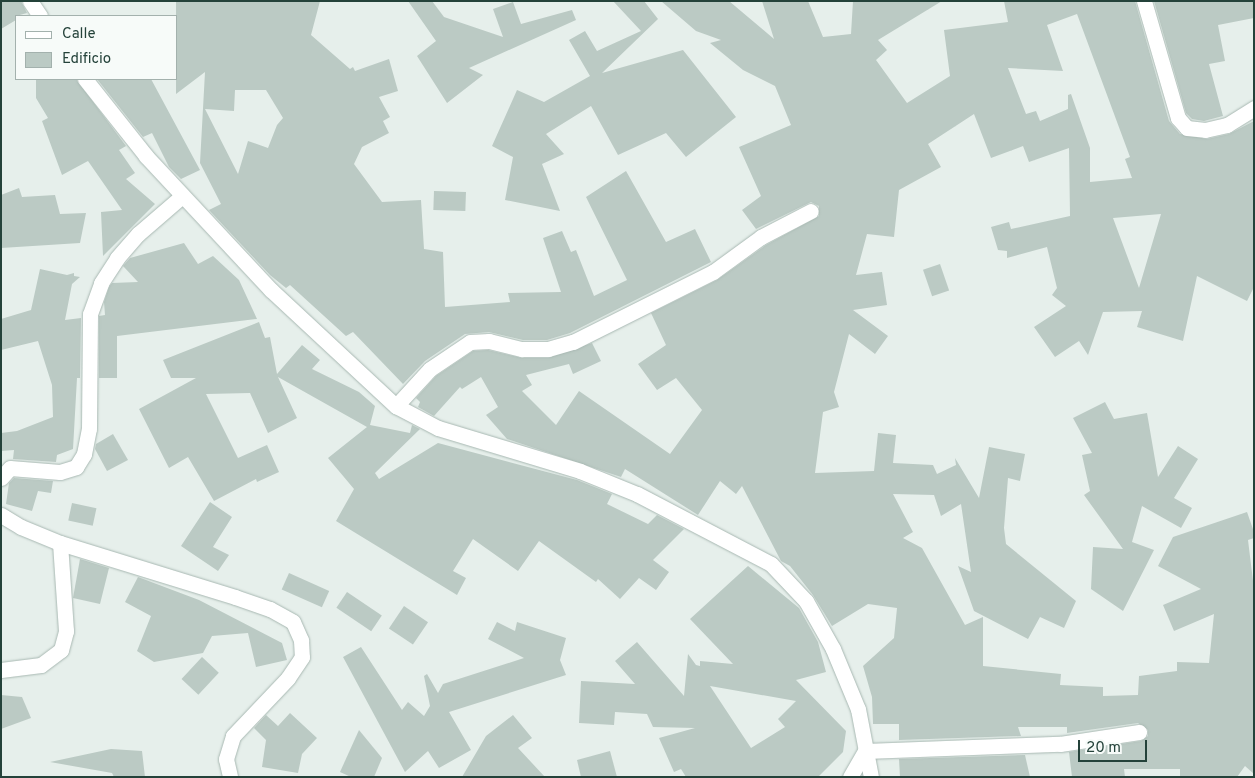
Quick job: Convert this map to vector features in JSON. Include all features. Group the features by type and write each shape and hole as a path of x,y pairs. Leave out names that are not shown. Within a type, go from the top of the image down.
{"street":[{"path":"30,1 39,15"},
{"path":"1144,1 1178,118 1187,128 1205,130 1227,125 1254,108"},
{"path":"86,80 182,196 271,290 396,406 438,428 580,471 637,494 771,564 806,601 833,649 858,710 871,777"},
{"path":"1,478 10,468 60,472 76,466 84,454 89,429 90,314 101,283 117,258 138,234 182,196"},
{"path":"396,406 430,369 470,342 489,341 522,348 548,349 574,342 713,272 761,237 811,211"},
{"path":"1,515 21,527 60,543 235,597 270,609 293,622 301,640 302,658 288,678 233,736 226,759 230,777"},
{"path":"1,670 41,665 61,650 66,631 60,543"},
{"path":"865,751 1060,744 1138,732"},
{"path":"850,777 865,751"}],"building":[{"path":"1,1 21,1 27,13 15,15 15,21 1,29"},
{"path":"176,1 320,1 311,35 350,69 353,67 355,71 389,59 398,91 379,97 390,117 383,121 389,133 362,147 354,164 382,202 421,200 424,249 443,252 445,307 510,302 508,293 561,292 543,238 562,231 571,252 576,250 594,296 627,280 586,197 626,171 666,242 695,229 711,262 570,333 547,340 523,340 489,332 465,334 425,361 403,384 353,332 346,336 290,285 286,288 270,275 209,210 221,204 200,163 205,72 176,94 176,80 178,80 178,15 176,15","holes":["235,90 266,90 283,118 277,125 268,148 248,141 238,174 205,109 234,111"]},
{"path":"408,1 432,1 444,17 503,37 493,9 513,2 521,24 572,10 576,20 469,68 483,75 447,103 417,56 436,41"},
{"path":"613,1 644,1 658,19 602,73 683,50 736,117 686,157 666,133 618,155 591,106 546,134 564,154 542,164 560,211 505,200 513,157 492,146 517,90 544,102 590,76 569,40 585,31 597,51 641,31"},
{"path":"661,1 729,1 774,39 762,1 808,1 823,37 851,34 853,1 942,1 878,40 887,50 876,60 907,103 950,76 944,30 1008,22 1004,1 1135,1 1169,121 1180,134 1207,139 1229,134 1254,121 1254,287 1247,301 1197,276 1183,341 1137,327 1142,311 1103,312 1088,355 1079,341 1055,357 1034,327 1066,306 1052,295 1057,288 1047,247 1007,258 1007,251 998,250 991,227 1009,222 1011,229 1070,216 1069,148 1029,162 1023,146 991,158 974,114 928,144 941,167 899,190 894,237 867,234 856,275 882,272 887,305 853,310 888,336 875,354 849,334 834,392 839,407 823,412 815,473 874,471 878,433 896,435 893,463 933,465 937,474 956,465 955,458 979,498 989,447 1025,454 1020,481 1008,478 1004,528 1006,544 1076,601 1064,628 1040,617 1028,639 974,611 958,566 971,572 961,504 941,516 934,495 893,494 913,532 903,538 922,548 965,625 983,617 983,666 1061,674 1060,685 1103,687 1103,696 1138,695 1139,676 1177,671 1177,662 1209,663 1214,614 1174,631 1163,605 1201,589 1158,566 1173,537 1247,512 1254,532 1254,538 1248,540 1254,589 1254,774 1245,766 1237,777 1180,777 1180,769 1124,769 1125,777 1072,777 1069,752 1141,741 1148,736 1148,730 1138,723 1067,733 1067,727 1018,727 1021,736 899,740 899,724 873,724 872,697 863,666 894,638 897,608 868,604 832,626 813,595 790,566 781,561 742,486 736,494 720,481 698,515 625,469 621,477 507,439 486,415 498,407 481,377 462,389 460,387 434,416 418,407 420,402 416,398 436,376 473,351 488,350 522,358 548,358 592,343 601,361 573,374 569,364 526,375 532,385 522,391 556,425 579,391 670,454 702,410 676,378 657,390 638,364 666,345 651,313 717,280 766,245 819,216 819,206 811,202 756,229 742,210 761,196 739,147 791,125 775,86 743,70 710,43 721,40 696,31","holes":["1077,14 1130,157 1125,159 1132,178 1090,182 1090,148 1071,94 1068,95 1068,109 1040,121 1036,111 1026,114 1008,68 1063,71 1047,25","1161,214 1139,288 1113,218"]},
{"path":"1154,1 1254,1 1254,18 1218,25 1225,61 1209,64 1223,116 1204,121 1192,119 1186,113"},
{"path":"36,80 77,80 126,146 119,150 135,173 126,179 155,204 103,256 101,212 122,210 88,161 62,175 42,121 48,118 36,98"},
{"path":"98,80 152,80 200,170 181,179 169,167 152,133 143,137"},
{"path":"19,188 22,197 55,195 60,214 86,213 80,243 1,248 1,195"},
{"path":"434,191 466,192 465,211 433,210"},
{"path":"184,243 198,264 213,256 239,280 257,319 117,336 117,378 99,378 99,316 105,315 104,302 109,287 112,283 138,282 123,266 130,258"},
{"path":"940,264 949,290 932,296 923,270"},
{"path":"40,269 67,275 74,273 74,276 80,277 72,284 65,320 81,318 80,378 77,378 73,449 57,455 56,462 13,459 14,450 1,451 1,433 17,431 53,417 52,385 38,341 1,350 1,319 31,310"},
{"path":"259,322 265,338 270,337 277,374 302,345 320,360 312,369 359,392 375,406 370,425 410,433 412,425 420,429 375,473 379,479 438,443 577,480 612,494 607,504 648,524 657,515 684,529 653,560 669,572 656,590 639,578 620,599 598,579 596,582 539,541 518,571 473,539 453,571 466,578 457,595 336,521 354,489 328,458 367,427 278,377 297,418 268,433 250,393 206,394 238,458 267,445 279,472 257,482 256,479 214,501 188,457 169,468 139,409 196,378 171,378 163,360"},
{"path":"1105,402 1114,419 1147,413 1158,477 1178,446 1198,459 1174,498 1192,508 1181,528 1142,506 1132,542 1154,550 1123,611 1091,589 1093,547 1123,549 1084,495 1090,491 1082,455 1092,453 1073,418"},
{"path":"113,434 128,460 107,471 95,449 96,444"},
{"path":"14,478 53,481 51,493 38,491 32,511 6,504 9,483"},
{"path":"210,502 232,517 213,547 229,555 218,571 181,546"},
{"path":"72,503 96,508 93,526 68,521"},
{"path":"80,559 109,568 100,604 73,598"},
{"path":"748,566 799,608 818,642 826,672 796,680 846,731 843,752 818,777 686,777 681,769 674,772 659,738 695,728 653,727 647,714 615,712 614,725 579,723 581,681 635,684 615,661 637,642 684,696 688,654 696,665 700,666 700,661 733,664 690,619","holes":["710,686 796,701 778,719 785,727 751,748"]},
{"path":"289,573 329,591 322,607 282,589"},
{"path":"138,577 199,600 282,643 287,660 256,667 248,633 212,636 203,653 154,662 137,651 151,616 125,602"},
{"path":"347,592 382,615 371,631 336,608"},
{"path":"404,606 428,622 413,645 389,628"},
{"path":"497,622 515,631 517,622 566,638 560,660 566,675 449,712 471,750 439,768 428,751 405,772 343,657 361,647 402,710 408,702 424,716 430,706 424,676 427,674 438,693 443,684 524,658 488,639"},
{"path":"202,657 219,673 198,695 182,679"},
{"path":"1,695 22,697 31,718 1,729"},
{"path":"290,713 317,738 302,754 298,773 262,767 266,740 254,728 266,715 278,726"},
{"path":"513,715 532,738 518,748 545,777 462,777 486,736"},
{"path":"359,730 382,758 374,777 351,777 340,772"},
{"path":"111,749 142,751 145,777 114,777 112,773 50,762"},
{"path":"610,751 617,777 581,777 577,760"},
{"path":"1025,755 1030,777 900,777 899,759"}]}
